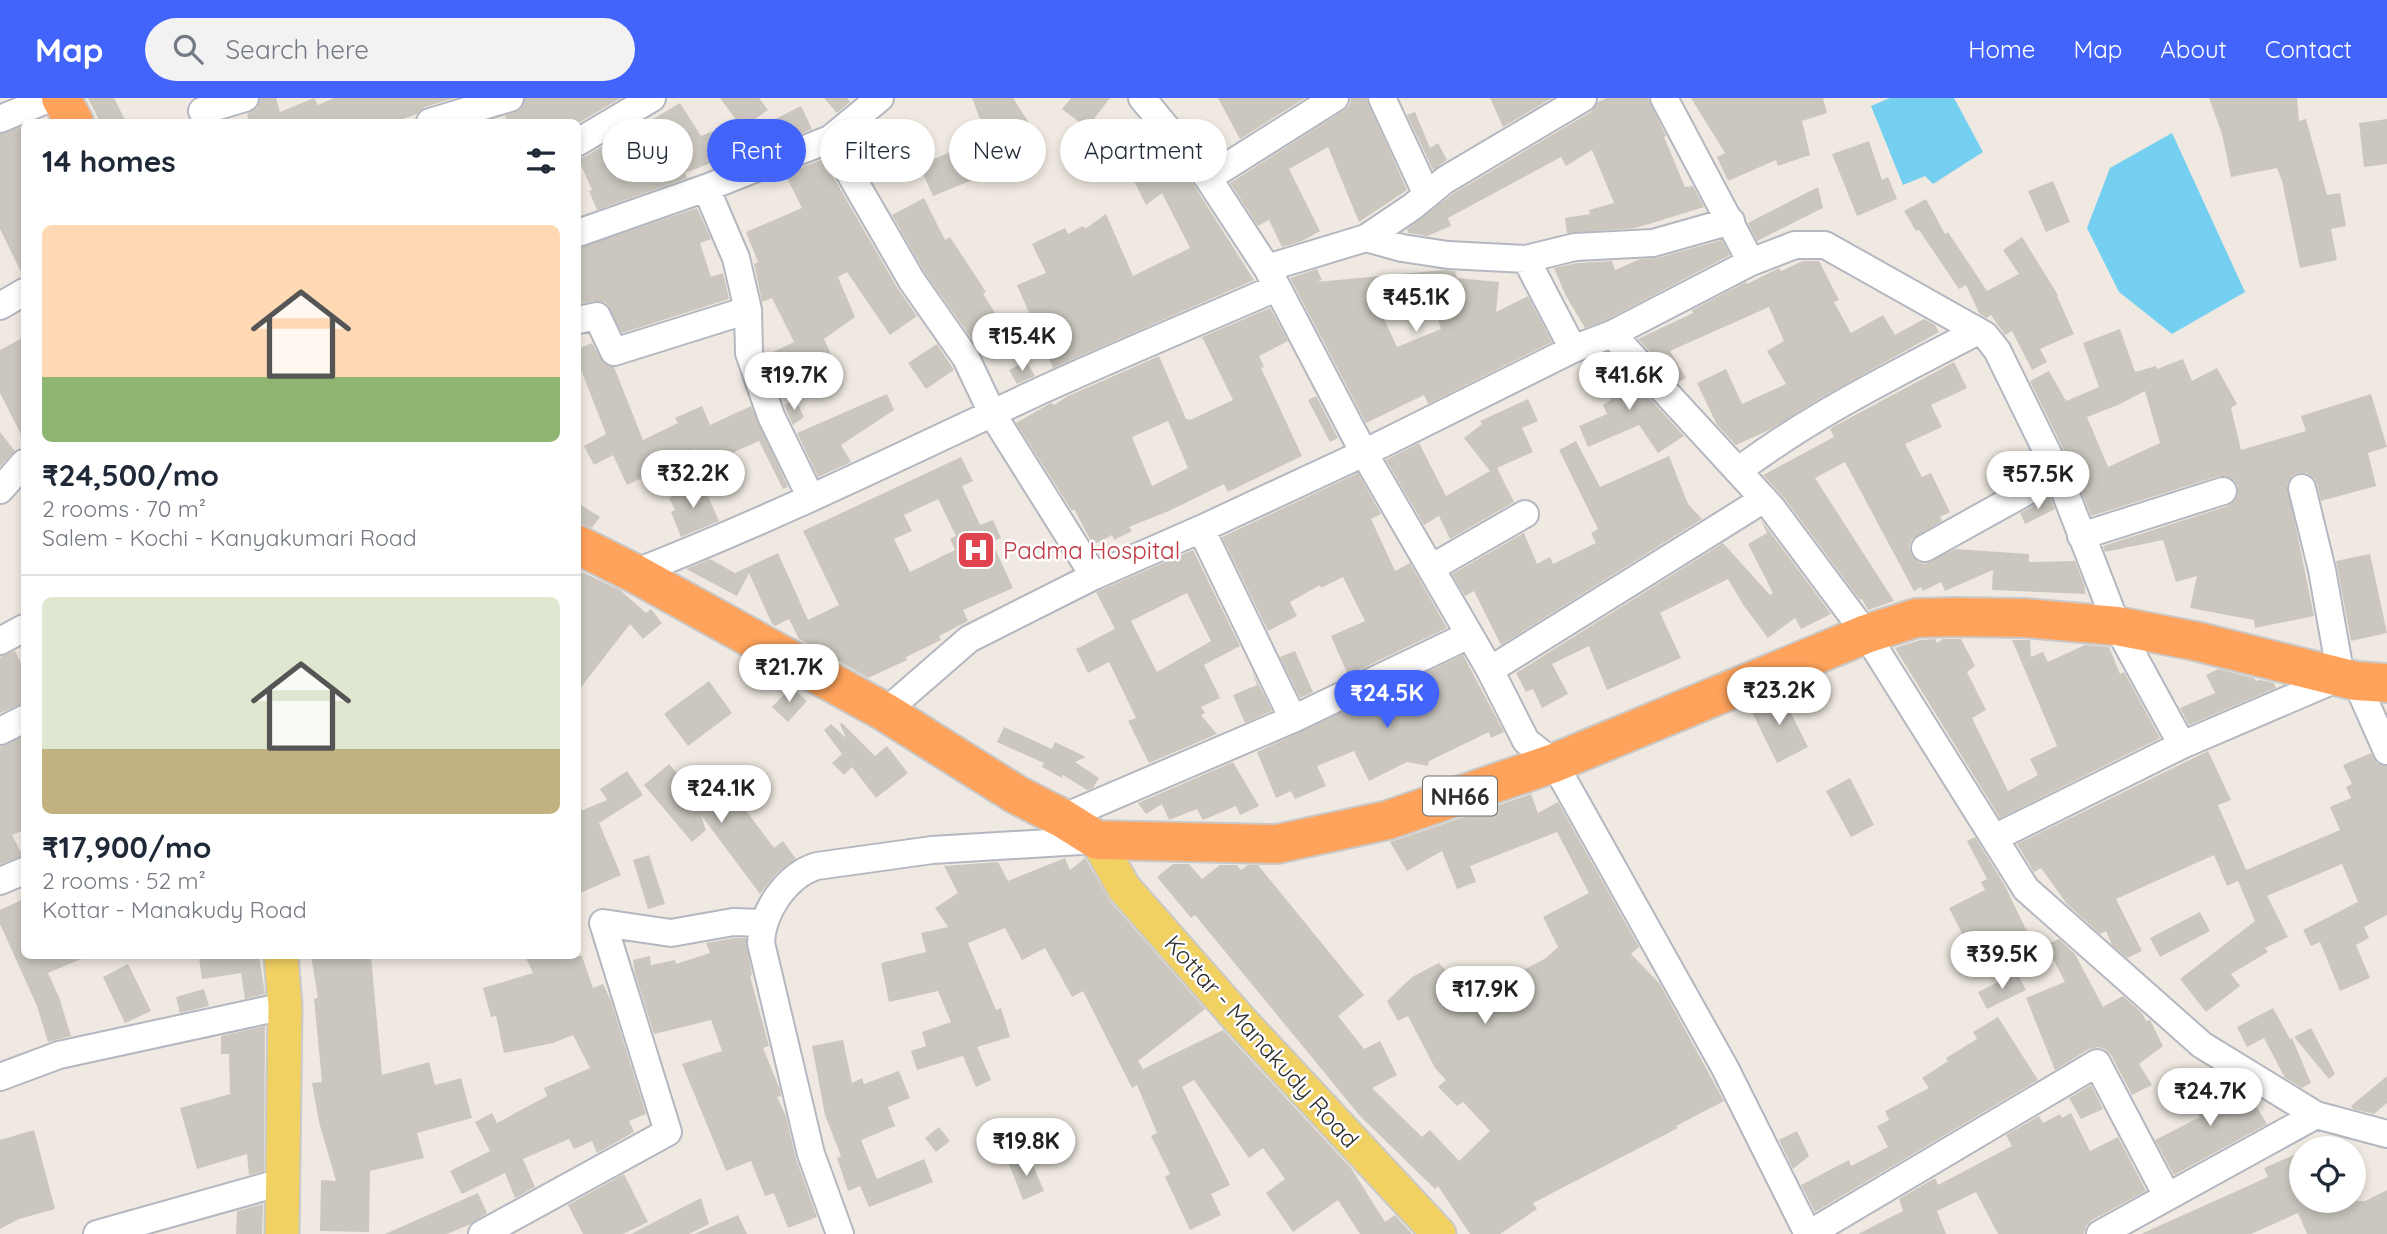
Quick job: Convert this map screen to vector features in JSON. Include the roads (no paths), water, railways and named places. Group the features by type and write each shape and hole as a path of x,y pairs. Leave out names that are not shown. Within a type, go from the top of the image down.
{"highway":[{"path":"61,98 73,119"},
{"path":"581,546 885,712 1017,795 1097,840"},
{"name":"NH66","path":"1097,840 1277,844 1388,820 1554,763 1866,634 1916,618 2025,618 2117,626 2195,641 2361,680"}],"main road":[{"name":"Kottar - Manakudy Road","path":"1097,840 1124,888 1433,1232"},
{"path":"281,959 285,1006 282,1234"}],"street":[{"path":"0,119 51,98"},
{"path":"202,111 246,98"},
{"path":"440,119 510,98"},
{"path":"581,140 652,98"},
{"path":"854,119 880,98"},
{"path":"1142,98 1159,119"},
{"path":"1227,166 1335,98"},
{"path":"1382,98 1427,195"},
{"path":"634,573 811,498 993,415 1272,278 1366,238 1445,180 1583,98"},
{"path":"1664,98 1751,262"},
{"path":"581,232 706,188 820,143"},
{"path":"855,182 912,281 966,358 993,415 1094,576"},
{"path":"1211,182 1272,278 1364,453 1490,670 1526,741 1554,763 1725,1068 1809,1234 2097,1063 2167,1196"},
{"path":"706,188 736,258 748,310 749,353 771,416 811,498"},
{"path":"1366,238 1448,256 1526,259 1575,247 1653,243 1731,221"},
{"path":"885,712 969,639 1094,576 1364,453 1573,349 1612,334 1751,262 1795,245 1825,245 1985,335 1997,349 2058,474 2117,626 2182,745"},
{"path":"1526,259 1573,349"},
{"path":"0,306 21,294"},
{"path":"581,319 597,316 614,352 748,310"},
{"path":"1738,471 1778,440 1978,331"},
{"path":"1612,334 1764,499 1866,634 2026,889 2202,1045 2316,1115 2387,1134"},
{"path":"0,490 21,466"},
{"path":"1925,548 2058,474"},
{"path":"2302,488 2322,570 2387,751"},
{"path":"2081,536 2223,491"},
{"path":"1490,670 1764,499"},
{"path":"1431,568 1525,514"},
{"path":"1200,530 1293,719"},
{"path":"0,640 21,630"},
{"path":"1062,818 1293,719 1469,635"},
{"path":"1994,838 2182,745 2361,680"},
{"path":"0,731 21,720"},
{"path":"840,1234 811,1154 761,943 763,923 780,895 794,879 817,866 932,850 1097,840"},
{"path":"0,881 21,872"},
{"path":"499,1230 668,1132 603,923 671,933 733,922 763,923"},
{"path":"0,1077 59,1055 285,1006"},
{"path":"2100,1234 2316,1115"},
{"path":"97,1234 282,1182"}],"water":[{"path":"1890,98 1954,98 1983,152 1933,184 1925,176 1903,185 1871,106"},
{"path":"2172,133 2245,292 2172,334 2119,292 2087,228 2110,168"}],"place":[{"name":"Padma Hospital","path":"976,550"}]}
